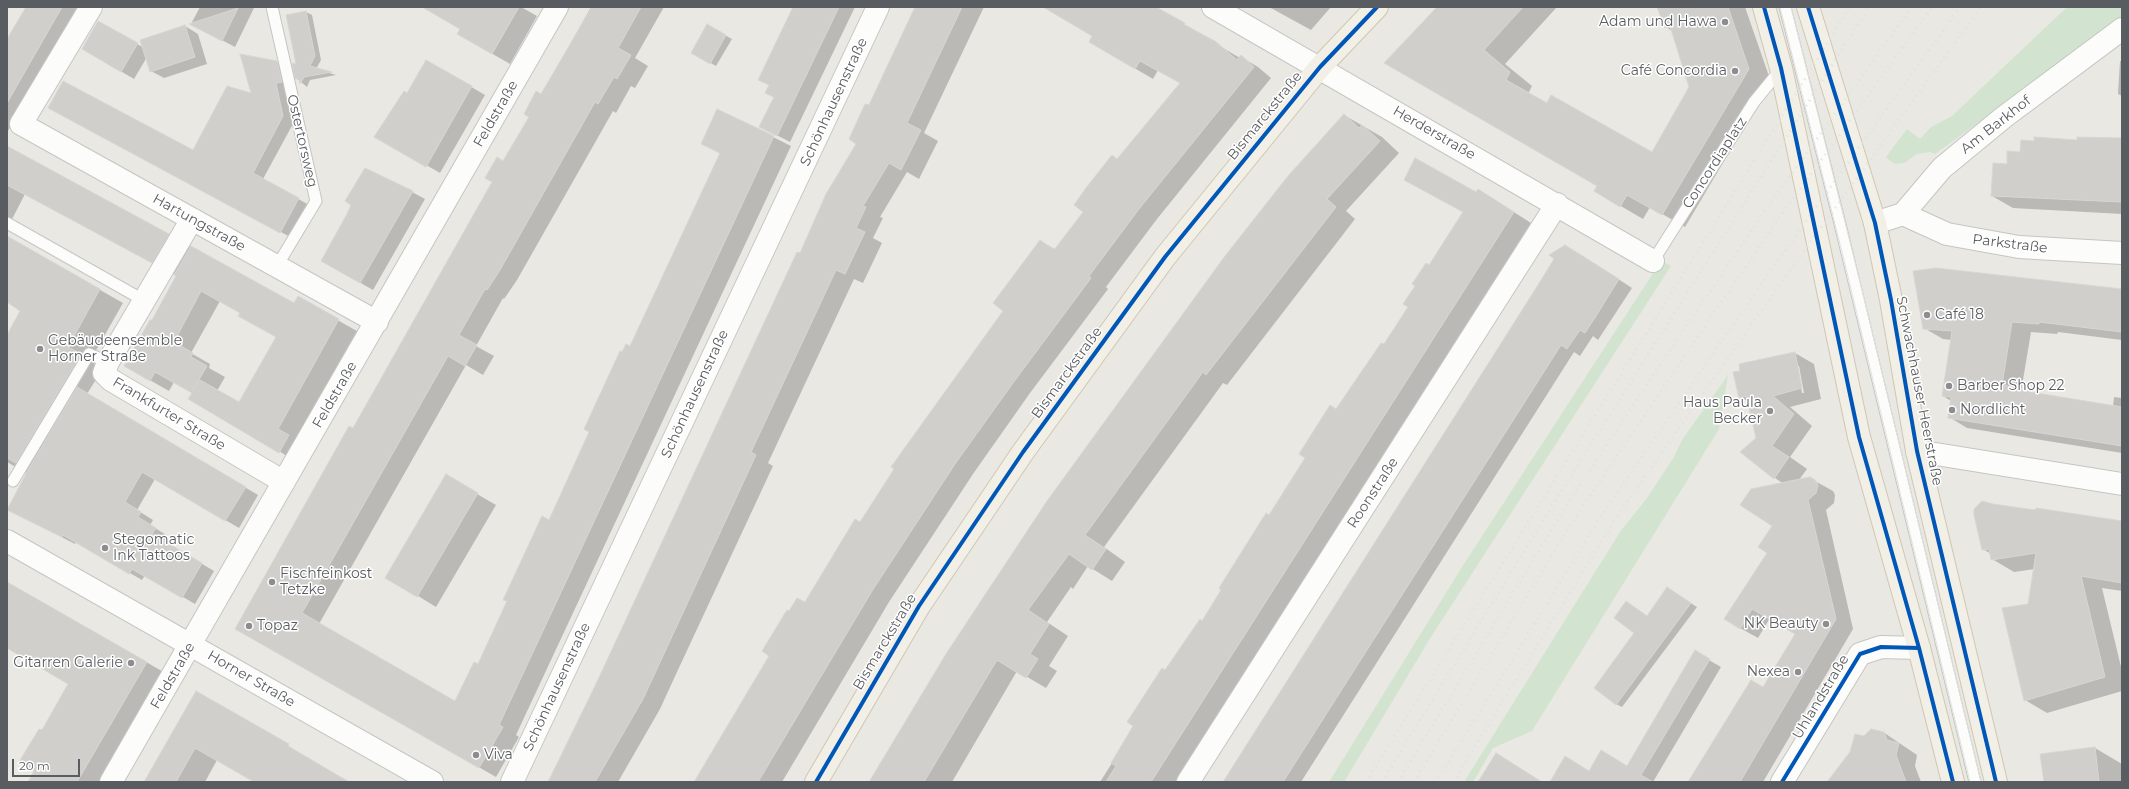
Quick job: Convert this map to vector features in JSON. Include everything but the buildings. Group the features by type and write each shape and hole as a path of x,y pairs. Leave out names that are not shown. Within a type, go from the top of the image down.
{"main road":[{"name":"Bismarckstraße","path":"816,782 919,606 1023,452 1165,257 1320,67 1377,7"},
{"path":"1764,7 1781,68 1859,438 1919,648 1953,782"},
{"name":"Schwachhauser Heerstraße","path":"1808,7 1875,223 1891,300 1917,450 1996,782"}],"street":[{"name":"Hartungstraße","path":"91,7 21,124 377,322"},
{"name":"Feldstraße","path":"111,782 557,7"},
{"name":"Schönhausenstraße","path":"512,782 878,7"},
{"name":"Herderstraße","path":"1213,7 1320,67 1653,261"},
{"name":"Am Barkhof","path":"1903,214 1942,168 2004,117 2122,29"},
{"name":"Roonstraße","path":"1188,782 1557,204"},
{"path":"1875,223 1903,214"},
{"name":"Parkstraße","path":"1903,214 1947,234 2019,247 2122,253"},
{"name":"Frankfurter Straße","path":"192,219 108,362 104,373 111,380 284,482"},
{"path":"1917,450 2122,484"},
{"name":"Horner Straße","path":"7,541 432,782"},
{"name":"Uhlandstraße","path":"1782,782 1860,654 1881,647 1919,648"}],"lane":[{"name":"Ostertorsweg","path":"272,7 316,201 277,266"},
{"path":"1785,7 1840,224 1975,782"},
{"name":"Concordiaplatz","path":"1653,261 1754,102 1781,68"},
{"path":"7,223 145,301"},
{"path":"9,483 53,417 89,354 108,362"}],"green space":[{"path":"2067,7 2122,7 2122,18 1935,154 1930,152 1917,154 1904,163 1896,164 1886,157 1907,129 1920,139 1931,127 1952,116"},
{"path":"1661,261 1671,266 1429,640 1344,782 1329,782 1462,567"},
{"path":"1728,375 1719,429 1532,731 1493,748 1473,782 1464,782 1620,532 1647,498 1674,457 1682,440"}],"tram line":[{"path":"1780,7 1843,256 1970,782"},
{"path":"1791,7 1861,286 1981,782"}],"railway":[{"path":"1366,782 1850,7"},
{"path":"1382,782 1555,501 1869,7"},
{"path":"1398,782 1563,511 1760,218 1912,7"},
{"path":"1414,782 1574,519 1772,228 1932,7"},
{"path":"1436,782 1605,510 1766,277 1960,7"},
{"path":"1453,782 1618,515 1778,287 1981,7"}],"cycle path":[{"path":"816,782 919,606 1023,452 1165,257 1320,67 1377,7"},
{"path":"1764,7 1781,68 1859,437 1919,648 1953,782"},
{"path":"1808,7 1875,223 1891,300 1917,451 1996,782"},
{"path":"1782,782 1860,654 1881,647 1919,648"}],"place":[{"name":"Adam und Hawa","path":"1725,22"},
{"name":"Café Concordia","path":"1735,71"},
{"name":"Café 18","path":"1927,315"},
{"name":"Gebäudeensemble Horner Straße","path":"40,349"},
{"name":"Barber Shop 22","path":"1949,386"},
{"name":"Nordlicht","path":"1952,410"},
{"name":"Haus Paula Becker","path":"1770,411"},
{"name":"Stegomatic Ink Tattoos","path":"105,548"},
{"name":"Fischfeinkost Tetzke","path":"272,582"},
{"name":"NK Beauty","path":"1826,624"},
{"name":"Topaz","path":"249,626"},
{"name":"Gitarren Galerie","path":"131,663"},
{"name":"Nexea","path":"1798,672"},
{"name":"Viva","path":"476,755"}]}
